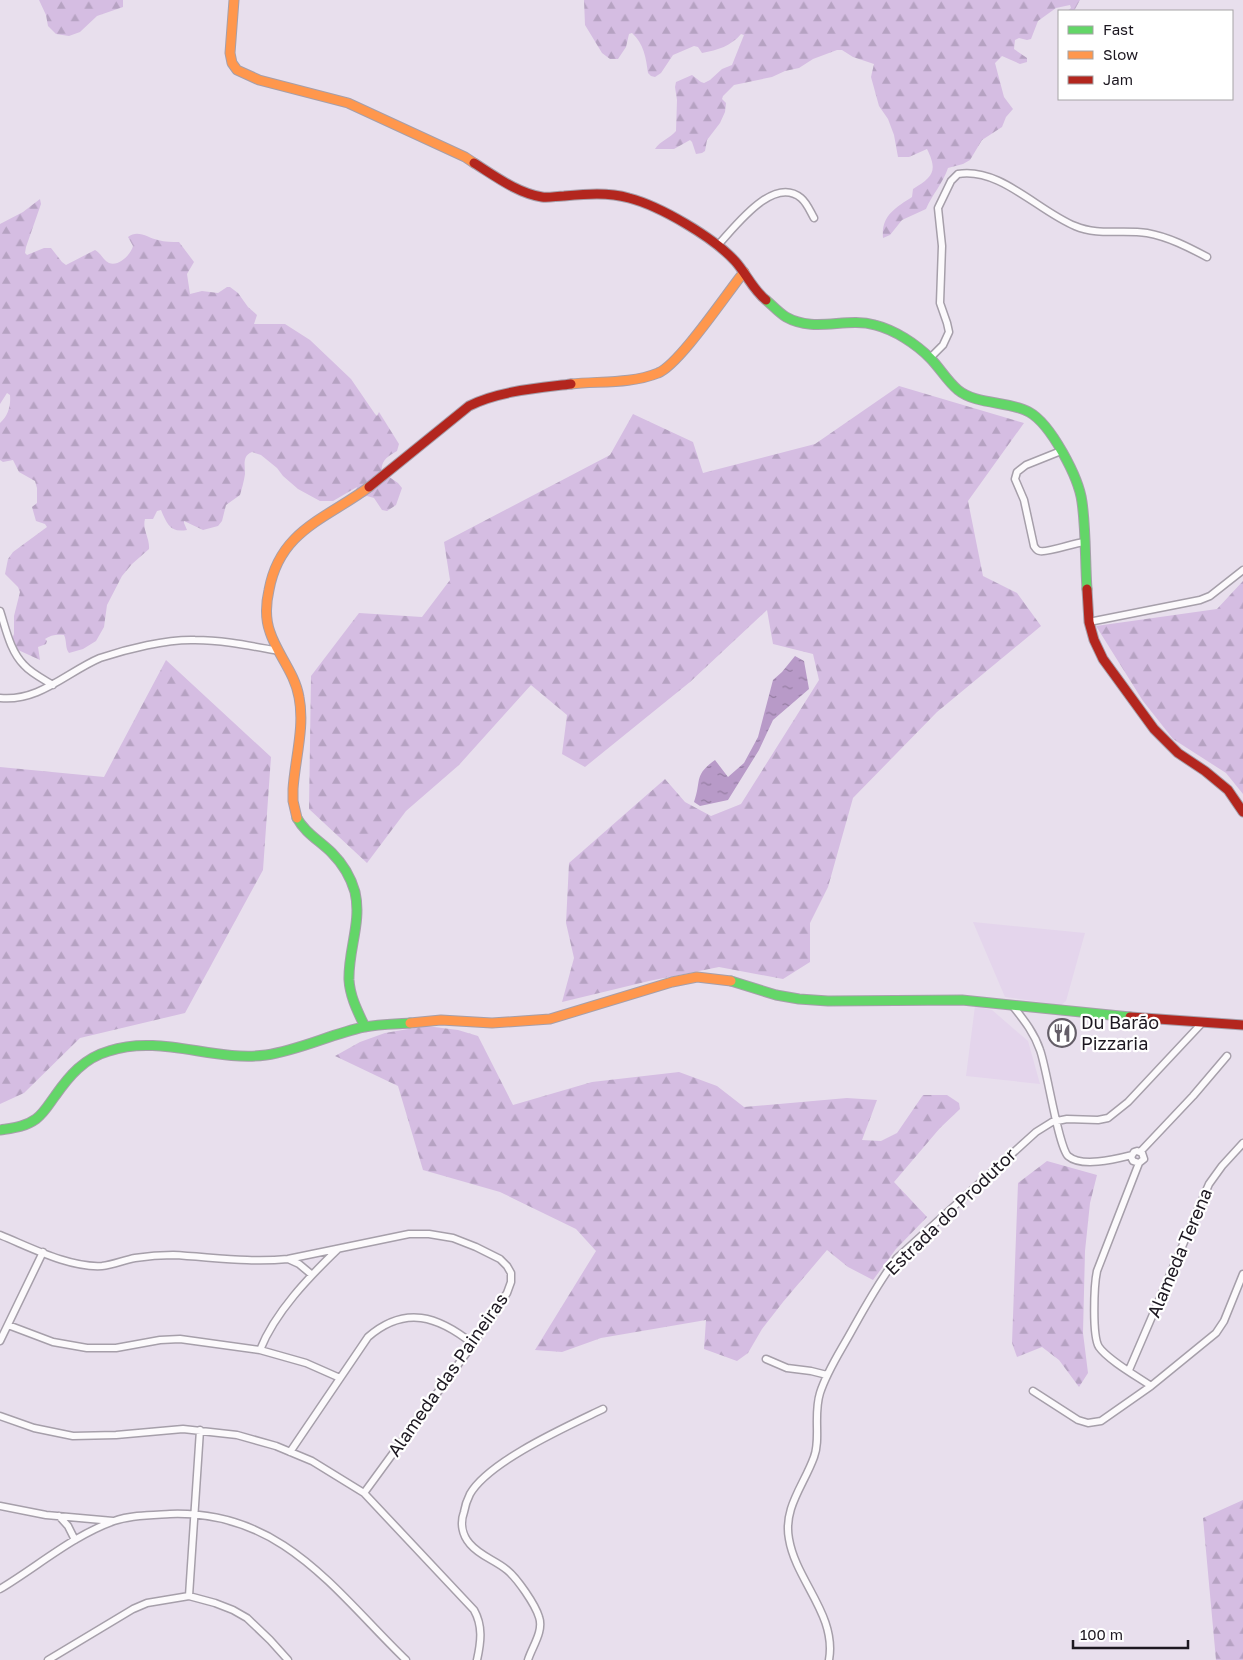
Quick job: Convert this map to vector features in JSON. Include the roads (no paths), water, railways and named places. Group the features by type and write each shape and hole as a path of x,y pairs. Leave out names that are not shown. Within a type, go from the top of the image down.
{"street":[{"path":"234,0 230,53 232,63 237,70 245,74 348,103 465,157 508,184 527,192 543,196 588,194 627,197 645,203 664,212 718,245 737,262 762,297 786,317 804,323 828,326 875,325 903,338 930,358 952,384 965,394 1035,414 1041,419 1061,451 1077,483 1082,500 1089,622 1094,640 1103,659 1154,729 1178,753 1228,790 1243,812"},
{"path":"930,358 943,346 948,332 948,323 940,303 942,246 938,208 951,181 958,174 976,174 994,178 1076,227 1102,232 1145,233 1161,236 1174,240 1207,257"},
{"path":"718,245 749,211 760,202 782,192 799,196 814,218"},
{"path":"365,1027 349,984 357,913 356,896 351,882 333,854 303,827 296,815 293,792 301,725 301,704 292,675 269,633 267,619 267,600 271,578 283,552 301,531 320,517 342,506 385,476 468,405 540,388 590,382 631,380 659,374 679,356 744,272"},
{"path":"1061,451 1026,465 1017,472 1015,480 1024,500 1034,546 1037,550 1040,552 1046,551 1073,543 1084,542"},
{"path":"1089,622 1200,600 1210,596 1243,570"},
{"path":"0,611 12,648 18,658 24,666 53,685"},
{"path":"0,698 10,699 24,696 53,685 100,658 167,642 208,640 279,650"},
{"path":"0,1130 19,1127 36,1120 44,1112 67,1079 78,1068 90,1059 107,1051 122,1047 140,1046 253,1057 280,1053 365,1027 441,1020 492,1023 550,1018 672,982 697,977 730,981 776,995 800,999 828,1001 962,1000 1098,1014 1243,1025"},
{"path":"1012,1005 1032,1030 1040,1048 1065,1152 1072,1158 1096,1162 1132,1155 1135,1151 1141,1152 1144,1155 1144,1159 1139,1163 1097,1271 1095,1336 1097,1343 1108,1356 1151,1386"},
{"name":"Estrada do Produtor","path":"829,1660 830,1644 825,1623 792,1551 788,1526 790,1511 816,1451 816,1410 827,1375 880,1282 898,1258 1036,1132 1057,1120 1073,1118 1098,1120 1108,1118 1119,1111 1203,1022"},
{"path":"1141,1152 1227,1056"},
{"name":"Alameda Terena","path":"1129,1370 1209,1184 1222,1166 1243,1144"},
{"path":"1132,1155 1133,1161 1139,1163"},
{"name":"Alameda das Paineiras","path":"0,1235 43,1252 86,1265 101,1266 134,1258 170,1255 270,1261 315,1254 409,1234 430,1234 453,1238 500,1259 511,1272 511,1282 507,1293 473,1344 364,1493"},
{"path":"260,1350 265,1336 311,1274 338,1249"},
{"path":"0,1341 43,1252"},
{"path":"315,1254 322,1264"},
{"path":"288,1259 299,1264 311,1274"},
{"path":"1033,1391 1078,1420 1088,1423 1101,1421 1151,1386 1216,1333 1224,1321 1243,1274"},
{"path":"290,1452 368,1337 389,1322 414,1318 431,1320 458,1333 473,1344"},
{"path":"8,1325 53,1342 88,1348 116,1348 160,1340 180,1339 260,1350 306,1363 340,1378"},
{"path":"766,1359 787,1368 827,1375"},
{"path":"528,1660 538,1637 539,1617 517,1580 508,1570 480,1553 467,1540 462,1529 462,1517 471,1494 487,1475 534,1444 603,1409"},
{"path":"0,1416 34,1428 73,1436 116,1435 183,1429 200,1430 259,1440 312,1461 364,1493 474,1610 481,1629 477,1660"},
{"path":"189,1596 200,1430"},
{"path":"0,1506 59,1516 114,1521 147,1516 195,1514 237,1522 289,1548 313,1567 406,1660"},
{"path":"59,1516 68,1526 75,1540"},
{"path":"79,1518 87,1525 89,1533"},
{"path":"0,1589 75,1540 114,1521"},
{"path":"48,1660 133,1609 147,1603 189,1596 215,1603 247,1618 288,1660"}],"water":[{"path":"795,656 804,661 809,689 773,720 759,750 728,800 700,806 694,802 699,779 704,770 715,760 728,777 744,763 758,737 773,680"}],"place":[{"name":"Du Barão Pizzaria","path":"1062,1033"}]}
